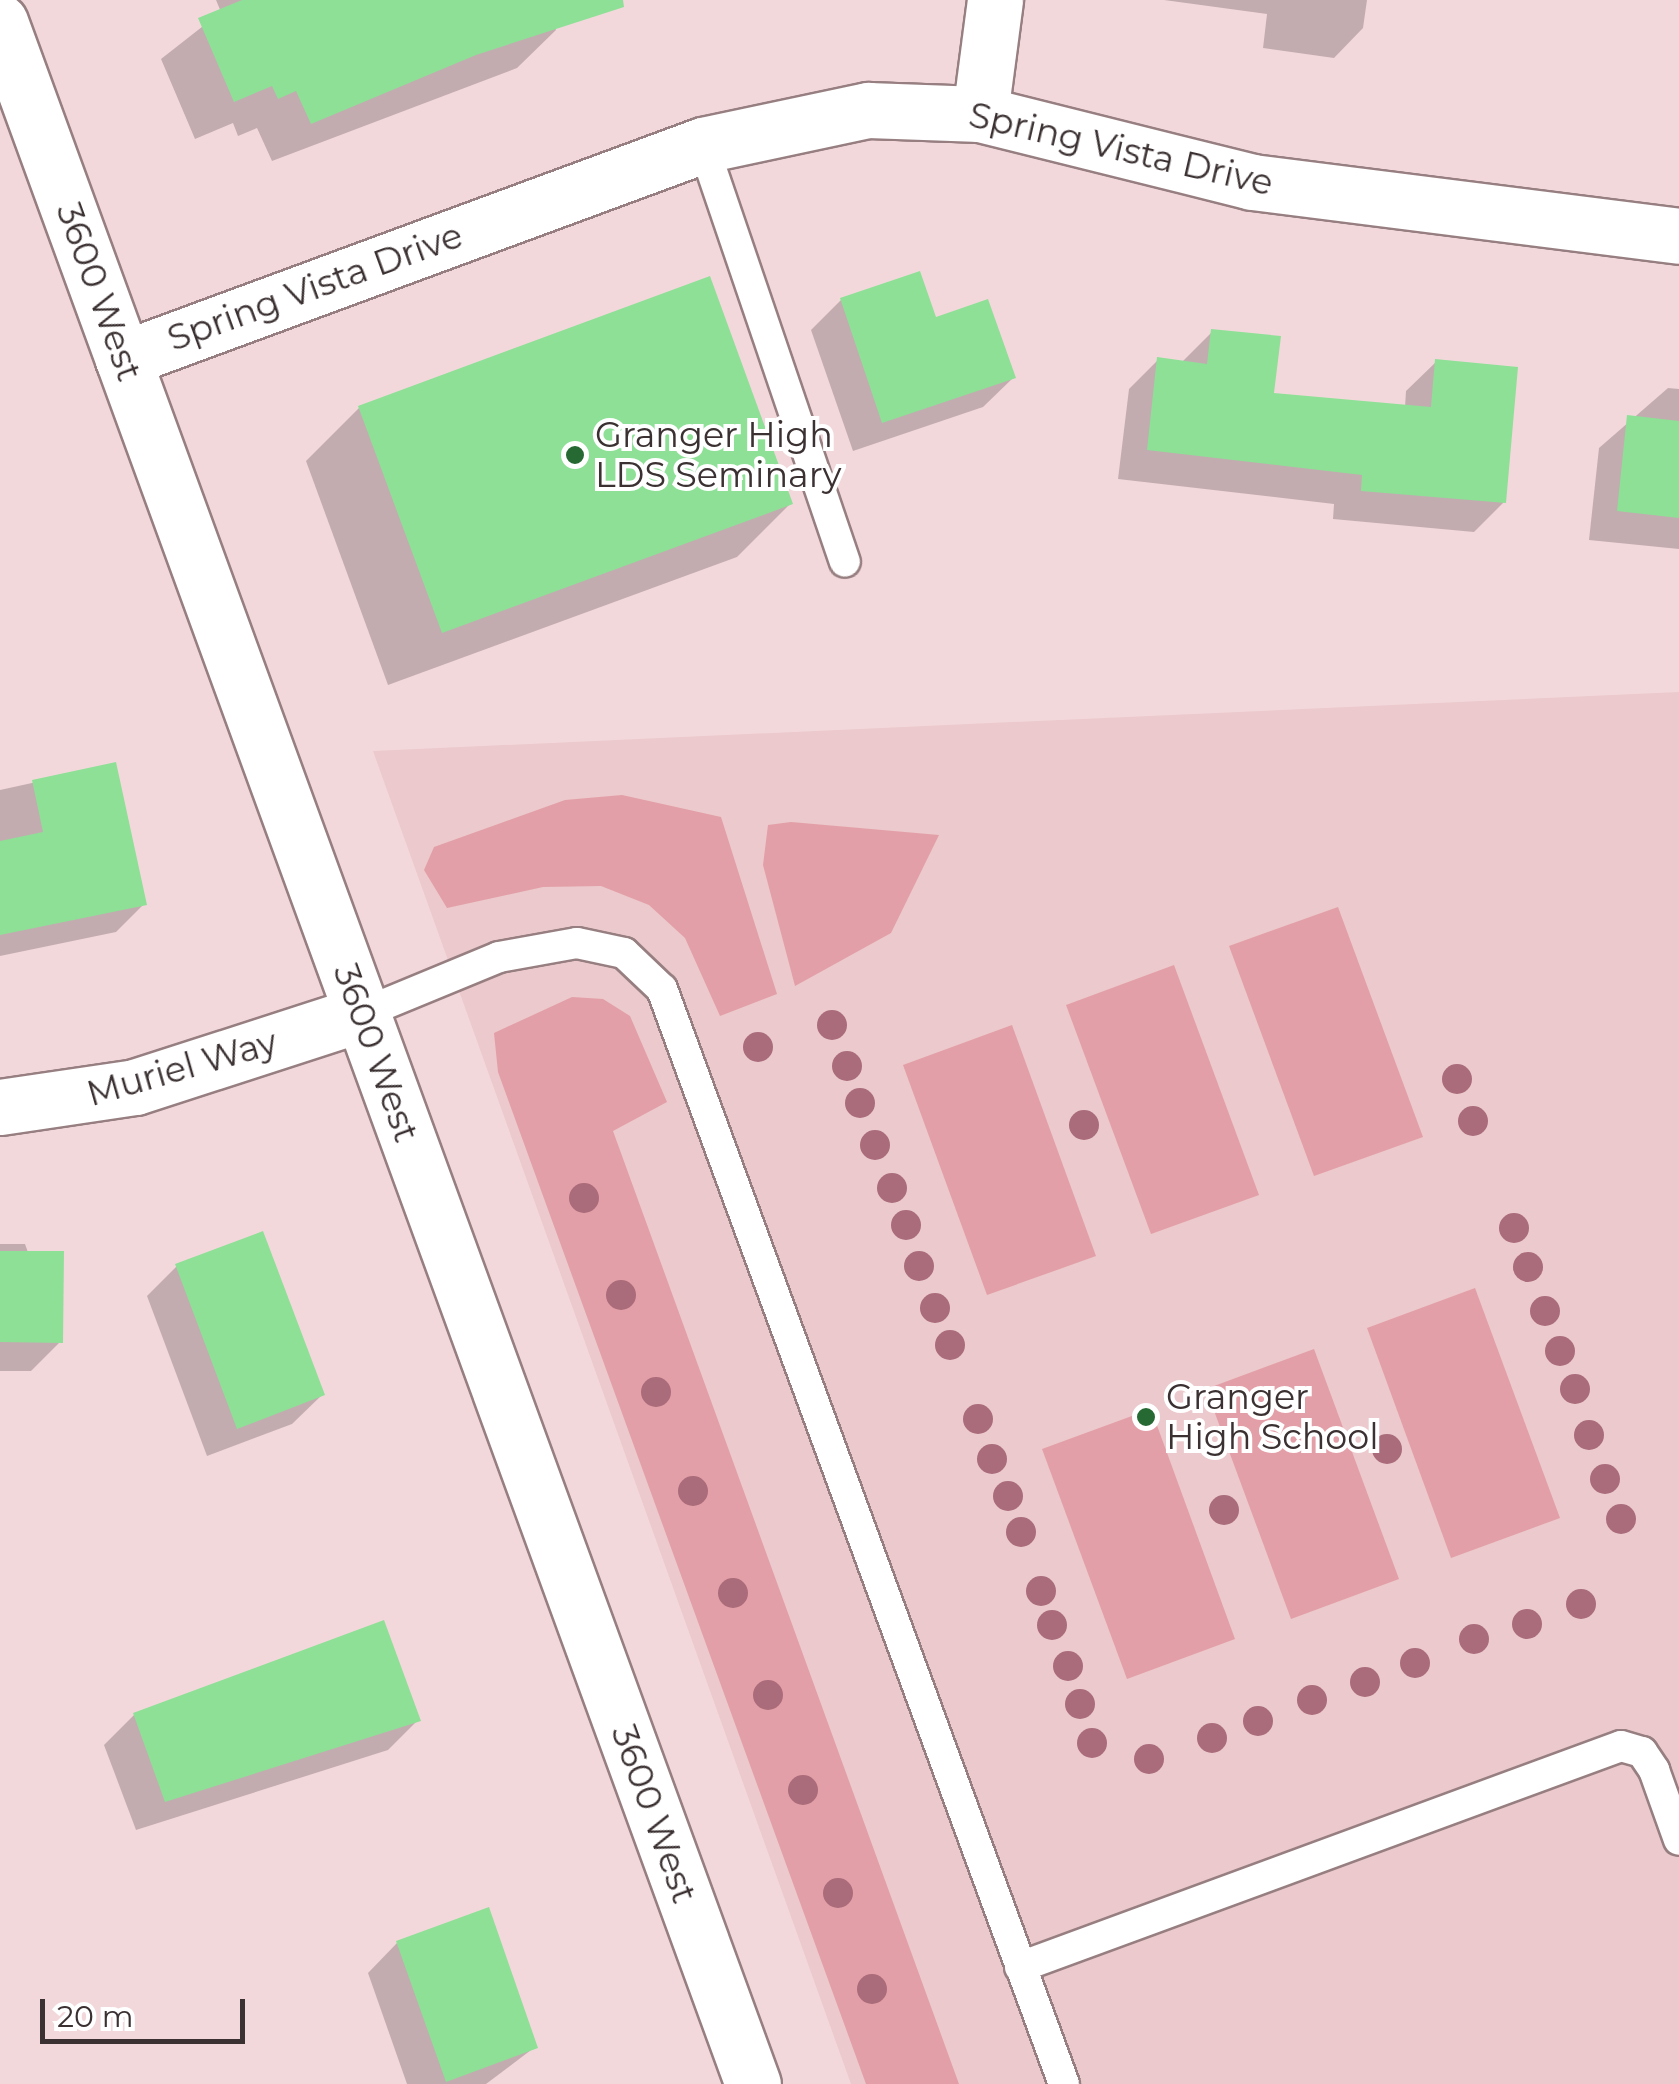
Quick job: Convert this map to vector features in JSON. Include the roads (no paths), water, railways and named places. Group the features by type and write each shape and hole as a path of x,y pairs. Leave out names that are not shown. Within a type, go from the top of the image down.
{"street":[{"path":"980,114 995,0"},
{"name":"3600 West","path":"0,22 752,2084"},
{"name":"Spring Vista Drive","path":"123,359 703,146 868,110 980,114 1252,182 1679,236"},
{"name":"Muriel Way","path":"0,1106 135,1087 362,1014"}],"lane":[{"path":"703,146 844,561"},
{"path":"362,1014 500,957 578,943 624,953 662,989 1064,2084"},
{"path":"1020,1967 1621,1746 1642,1752 1654,1770 1679,1840"}],"place":[{"name":"Granger High LDS Seminary","path":"575,455"},
{"name":"Granger High School","path":"1146,1417"}]}
